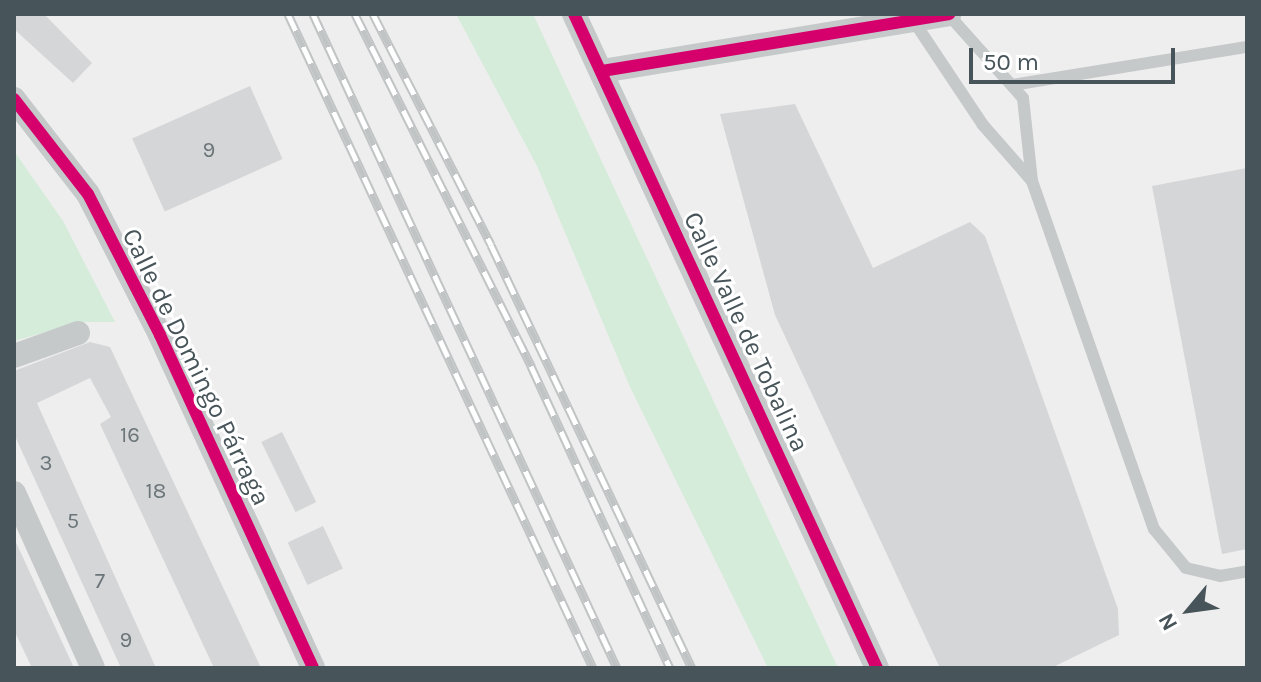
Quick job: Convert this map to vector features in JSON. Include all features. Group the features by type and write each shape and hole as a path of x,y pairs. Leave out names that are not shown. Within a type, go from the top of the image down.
{"street":[{"name":"Calle Valle de Tobalina","path":"574,14 877,668"},
{"path":"602,71 949,14"},
{"name":"Calle de Domingo Párraga","path":"14,99 88,194 313,668"},
{"path":"14,356 78,333"},
{"path":"14,493 93,668"}],"lane":[{"path":"949,14 1023,98 1032,181 1154,529 1186,568 1220,576 1247,571"},
{"path":"913,20 983,125 1032,181"},
{"path":"1012,85 1247,47"}],"green space":[{"path":"456,14 533,14 838,668 768,668 630,387 537,166"},
{"path":"14,151 63,221 115,322 80,322 14,341"}],"building":[{"path":"14,14 44,14 92,63 73,83 14,29"},
{"path":"250,86 283,159 165,212 132,138"},
{"path":"795,104 873,268 970,222 985,236 1118,609 1119,635 1051,668 940,668 775,315 720,114"},
{"path":"1247,168 1247,549 1222,554 1152,186"},
{"path":"90,342 110,347 261,668 214,668 100,424 111,417 90,378 37,403 156,668 121,668 14,434 14,371"},
{"path":"282,432 316,502 296,512 261,442"},
{"path":"323,526 343,569 308,585 288,542"},
{"path":"14,538 74,668 32,668 14,630"}],"railway":[{"path":"288,14 593,668"},
{"path":"313,14 617,668"},
{"path":"355,14 531,366 670,668"},
{"path":"373,14 491,245 692,668"}],"cycle path":[{"path":"574,14 877,668"},
{"path":"602,71 949,14"},
{"path":"14,99 88,194 160,335 313,668"}]}
